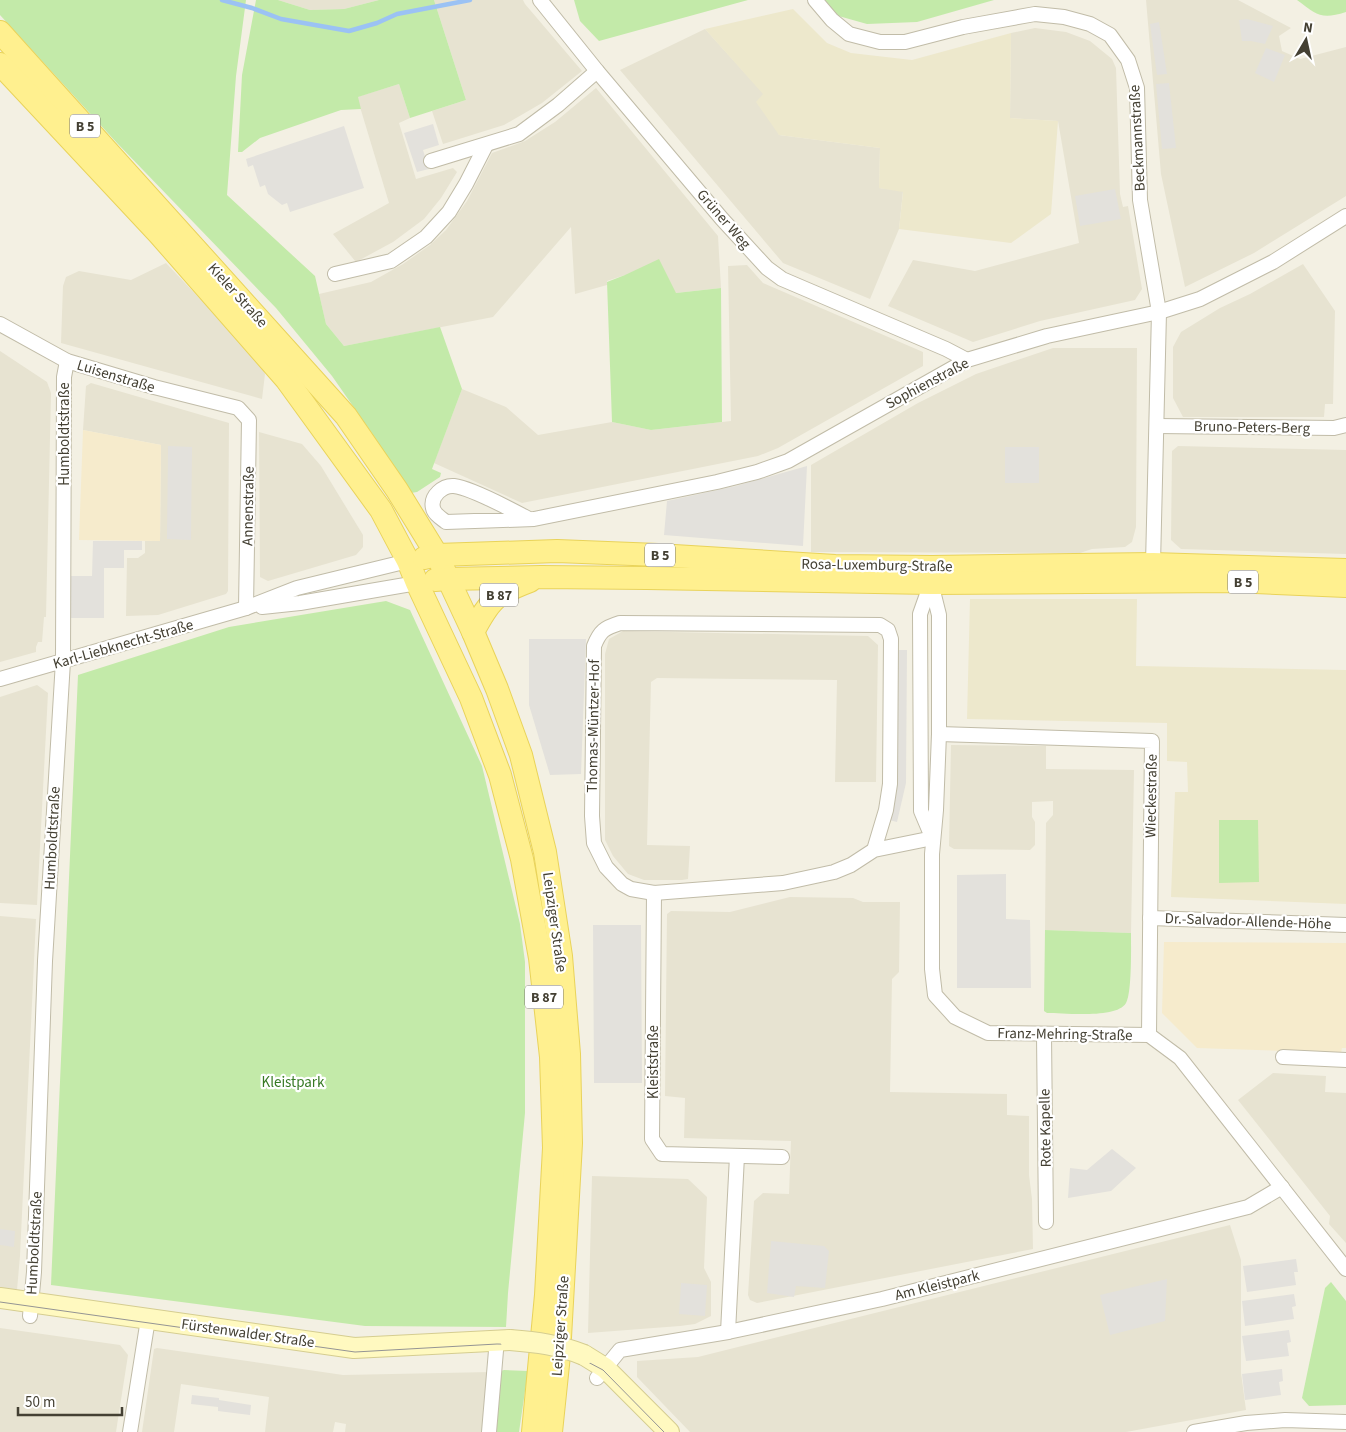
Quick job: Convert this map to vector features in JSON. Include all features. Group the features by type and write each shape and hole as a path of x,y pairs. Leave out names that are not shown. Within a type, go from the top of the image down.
{"main road":[{"name":"Kieler Straße","path":"0,32 346,416 397,490 437,555 448,578"},
{"name":"Kieler Straße","path":"0,64 159,234 286,379 380,510 408,561 417,583"},
{"name":"Rosa-Luxemburg-Straße","path":"408,561 437,555 557,552 658,555 835,566 932,575"},
{"name":"Rosa-Luxemburg-Straße","path":"417,583 448,578 1346,570"},
{"name":"Rosa-Luxemburg-Straße","path":"1147,573 1234,581 1346,586"},
{"name":"B 87","path":"473,632 487,606 494,599 518,586 541,577"},
{"name":"Leipziger Straße","path":"448,578 497,688 521,755 545,852 561,956 569,1054 571,1143 559,1355 550,1432"},
{"name":"Leipziger Straße","path":"417,583 471,698 500,776 522,859 540,958 551,1056 554,1148 546,1295 533,1432"}],"street":[{"name":"Grüner Weg","path":"540,0 597,71 767,268 782,279 938,345 967,360"},
{"name":"Beckmannstraße","path":"815,0 832,20 849,34 880,42 905,42 963,27 1036,14 1064,17 1090,24 1110,35 1128,60 1136,88 1140,200 1159,312 1157,426 1147,573"},
{"path":"431,161 519,134 558,105 597,71"},
{"path":"335,274 391,261 426,237 449,212 466,184 486,144"},
{"name":"Sophienstraße","path":"529,519 465,489 452,486 440,490 434,497 433,508 438,517 446,522 529,519 717,482 756,472 788,461 967,360 1047,336 1159,312 1200,299 1273,262 1346,216"},
{"name":"Luisenstraße","path":"0,324 67,361 154,387 238,408"},
{"name":"Humboldtstraße","path":"30,1309 34,1272 45,961 63,661 64,386 67,361"},
{"name":"Annenstraße","path":"238,408 249,420 246,608"},
{"name":"Bruno-Peters-Berg","path":"1157,426 1334,428 1346,425"},
{"name":"Karl-Liebknecht-Straße","path":"0,680 246,608 297,588 408,561"},
{"name":"Franz-Mehring-Straße","path":"932,575 939,615 939,734 933,838 932,969 935,995 955,1017 988,1033 1149,1035 1180,1058 1346,1269"},
{"name":"Franz-Mehring-Straße","path":"932,575 920,614 921,811 933,838"},
{"name":"Karl-Liebknecht-Straße","path":"246,608 300,603 417,583"},
{"name":"Thomas-Müntzer-Hof","path":"874,850 886,810 890,784 891,639 888,630 880,625 620,623 606,628 598,637 594,646 592,816 594,843 606,867 622,884 631,889 654,893 783,883 834,872 851,865 874,850 933,838"},
{"name":"Wieckestraße","path":"939,734 1152,741 1149,1035"},
{"name":"Kleiststraße","path":"654,893 652,1139 662,1154 782,1157"},
{"name":"Dr.-Salvador-Allende-Höhe","path":"1150,918 1346,925"},
{"name":"Rote Kapelle","path":"1044,1035 1046,1222"},
{"path":"1283,1057 1346,1060"},
{"path":"728,1332 737,1156"},
{"name":"Am Kleistpark","path":"592,1367 620,1350 728,1332 882,1299 1248,1207 1282,1187"},
{"name":"Fürstenwalder Straße","path":"0,1298 30,1309 147,1326 357,1362 503,1346 592,1367"},
{"name":"Fürstenwalder Straße","path":"0,1312 30,1309"},
{"path":"130,1432 147,1326"},
{"path":"489,1432 503,1346"},
{"path":"592,1367 652,1432"},
{"path":"592,1367 669,1432"},
{"path":"1194,1432 1246,1423 1285,1420 1346,1422"}],"shaded area":[{"path":"278,0 379,0 344,9 310,10"},
{"path":"434,0 523,0 582,71 542,103 504,125 443,144 432,111 466,100"},
{"path":"1146,0 1238,0 1291,28 1279,36 1282,51 1300,59 1346,47 1346,196 1254,253 1185,287 1161,174"},
{"path":"793,9 827,43 851,53 912,60 1011,33 1010,118 1058,121 1051,214 1011,243 899,229 903,192 879,188 880,148 779,135 756,102 763,94 705,29"},
{"path":"1247,19 1273,26 1265,44 1242,41 1239,20"},
{"path":"1159,22 1167,74 1157,75 1150,24"},
{"path":"1035,28 1066,32 1090,41 1112,59 1116,68 1120,194 1123,207 1128,206 1142,289 1135,300 1040,321 973,342 888,306 913,260 975,271 1079,243 1058,121 1010,118 1011,33"},
{"path":"705,29 764,94 779,135 880,148 879,188 903,191 899,229 870,299 783,263 620,70"},
{"path":"1266,48 1285,55 1274,82 1255,73"},
{"path":"1169,83 1176,148 1162,149 1156,84"},
{"path":"399,84 410,118 399,123 416,179 453,168 457,172 441,198 424,219 393,242 356,262 333,234 389,203 357,97"},
{"path":"596,88 718,236 721,288 676,293 625,275 607,281 607,285 575,294 571,227 493,317 344,346 326,324 319,294 371,282 403,264 430,245 446,230 467,201 492,153 525,141 555,122"},
{"path":"433,124 439,145 423,150 429,169 417,172 404,133"},
{"path":"344,126 364,188 290,212 287,203 282,205 268,194 265,185 260,187 253,165 248,167 246,159"},
{"path":"1115,189 1121,219 1080,226 1075,196"},
{"path":"166,263 260,362 265,374 262,399 61,343 63,286 66,277 79,271 131,280"},
{"path":"1303,264 1335,311 1333,404 1325,404 1324,417 1183,417 1173,398 1173,347 1181,332 1220,308 1250,294"},
{"path":"747,265 763,283 923,352 923,366 778,448 758,456 522,503 434,463 462,389 506,407 538,435 612,422 651,430 731,421 728,266"},
{"path":"1053,348 1137,348 1136,527 1132,542 1125,547 1092,549 1080,553 811,552 811,465 918,403 976,374"},
{"path":"0,351 47,382 51,393 46,617 44,617 42,642 38,642 36,652 0,662"},
{"path":"91,383 229,423 228,591 226,594 158,615 126,616 127,558 138,558 145,553 145,541 160,541 161,445 83,430 86,386"},
{"path":"83,430 161,445 160,541 79,540"},
{"path":"259,432 302,444 321,466 363,535 363,547 356,555 268,581 260,577"},
{"path":"168,446 192,447 191,540 167,539"},
{"path":"1178,446 1346,450 1346,554 1181,549 1171,540 1172,451"},
{"path":"1005,447 1039,447 1039,483 1005,483"},
{"path":"807,466 803,546 664,535 667,501 736,486"},
{"path":"93,541 142,541 142,550 124,550 124,568 104,568 104,618 71,618 71,576 92,576"},
{"path":"970,599 1137,599 1136,666 1346,670 1346,904 1171,897 1175,792 1188,792 1187,762 1167,761 1167,723 967,719"},
{"path":"623,631 868,636 878,645 876,782 835,782 837,680 657,678 651,682 647,845 690,846 688,879 644,880 628,874 613,856 605,840 605,654 609,639"},
{"path":"529,639 586,639 581,774 550,775 529,705"},
{"path":"898,650 907,650 906,783 897,822 889,820 897,783"},
{"path":"37,685 48,693 37,905 0,903 0,697"},
{"path":"951,745 1046,746 1046,769 1134,770 1131,933 1045,930 1046,823 1053,815 1053,801 1032,802 1032,817 1035,822 1035,845 1030,850 954,849 949,846"},
{"path":"1006,874 1006,919 1030,920 1031,988 957,988 957,875"},
{"path":"790,897 853,898 863,902 900,902 899,972 892,979 890,1092 1007,1094 1007,1115 1029,1116 1029,1175 1032,1199 1033,1249 757,1303 750,1300 748,1295 754,1201 763,1193 789,1194 791,1141 684,1138 685,1098 665,1096 667,914 671,911 730,912"},
{"path":"0,916 36,919 17,1290 0,1288"},
{"path":"593,925 641,925 642,1083 594,1083"},
{"path":"1164,942 1346,943 1346,1048 1342,1048 1341,1053 1197,1048 1162,1013"},
{"path":"1273,1073 1326,1076 1325,1092 1346,1093 1346,1243 1329,1224 1330,1216 1238,1100"},
{"path":"1112,1149 1136,1168 1111,1191 1068,1198 1070,1168 1087,1170"},
{"path":"592,1176 688,1179 707,1197 704,1268 711,1282 711,1316 695,1324 588,1333"},
{"path":"1230,1225 1241,1260 1241,1373 1246,1410 1126,1432 690,1432 637,1377 637,1361 698,1357"},
{"path":"0,1229 15,1231 14,1247 0,1245"},
{"path":"771,1241 824,1246 829,1251 825,1288 796,1286 794,1297 767,1293"},
{"path":"1296,1259 1298,1272 1294,1272 1296,1285 1247,1292 1243,1266"},
{"path":"1167,1279 1165,1321 1110,1335 1100,1295"},
{"path":"681,1283 707,1285 705,1316 679,1314"},
{"path":"1294,1294 1296,1306 1292,1307 1294,1319 1245,1326 1242,1301"},
{"path":"0,1328 120,1345 128,1355 116,1432 0,1432"},
{"path":"1289,1330 1291,1342 1287,1343 1289,1356 1246,1361 1242,1336"},
{"path":"154,1349 343,1375 491,1372 484,1432 345,1432 346,1424 335,1422 333,1432 265,1432 269,1397 181,1384 174,1432 142,1432"},
{"path":"1282,1369 1283,1381 1279,1382 1281,1395 1245,1400 1242,1374"},
{"path":"192,1395 219,1398 219,1400 251,1405 250,1415 218,1411 218,1407 191,1404"}],"green space":[{"path":"0,0 246,0 236,76 227,195 315,276 326,324 344,346 440,327 462,389 432,469 441,473 440,477 417,492 405,494 378,442 332,376 276,308 117,143 0,15"},
{"path":"256,0 278,0 310,10 344,9 379,0 434,0 466,100 410,118 399,84 358,97 361,109 341,110 260,138 242,152 238,152 242,75"},
{"path":"574,0 748,0 599,41 580,21"},
{"path":"823,0 994,0 917,22 867,24 835,15"},
{"path":"1297,0 1346,0 1346,12 1331,16 1320,15"},
{"path":"659,259 676,293 721,288 722,422 651,430 612,422 607,282"},
{"name":"Kleistpark","path":"386,601 410,610 482,766 520,924 525,962 525,1113 506,1327 365,1326 51,1285 78,675 229,627"},
{"path":"1219,820 1258,820 1259,882 1219,883"},
{"path":"1045,930 1131,933 1130,980 1126,1003 1121,1008 1102,1013 1047,1013 1044,1011"},
{"path":"1331,1282 1346,1301 1346,1405 1309,1406 1302,1398 1325,1288"},
{"path":"501,1371 528,1371 519,1432 494,1432"}],"waterway":[{"path":"222,0 252,8 281,19 349,31 377,23 397,14 470,0"}],"tram line":[{"path":"0,1302 355,1352 497,1344 538,1345 567,1351 603,1370 664,1432"}]}
